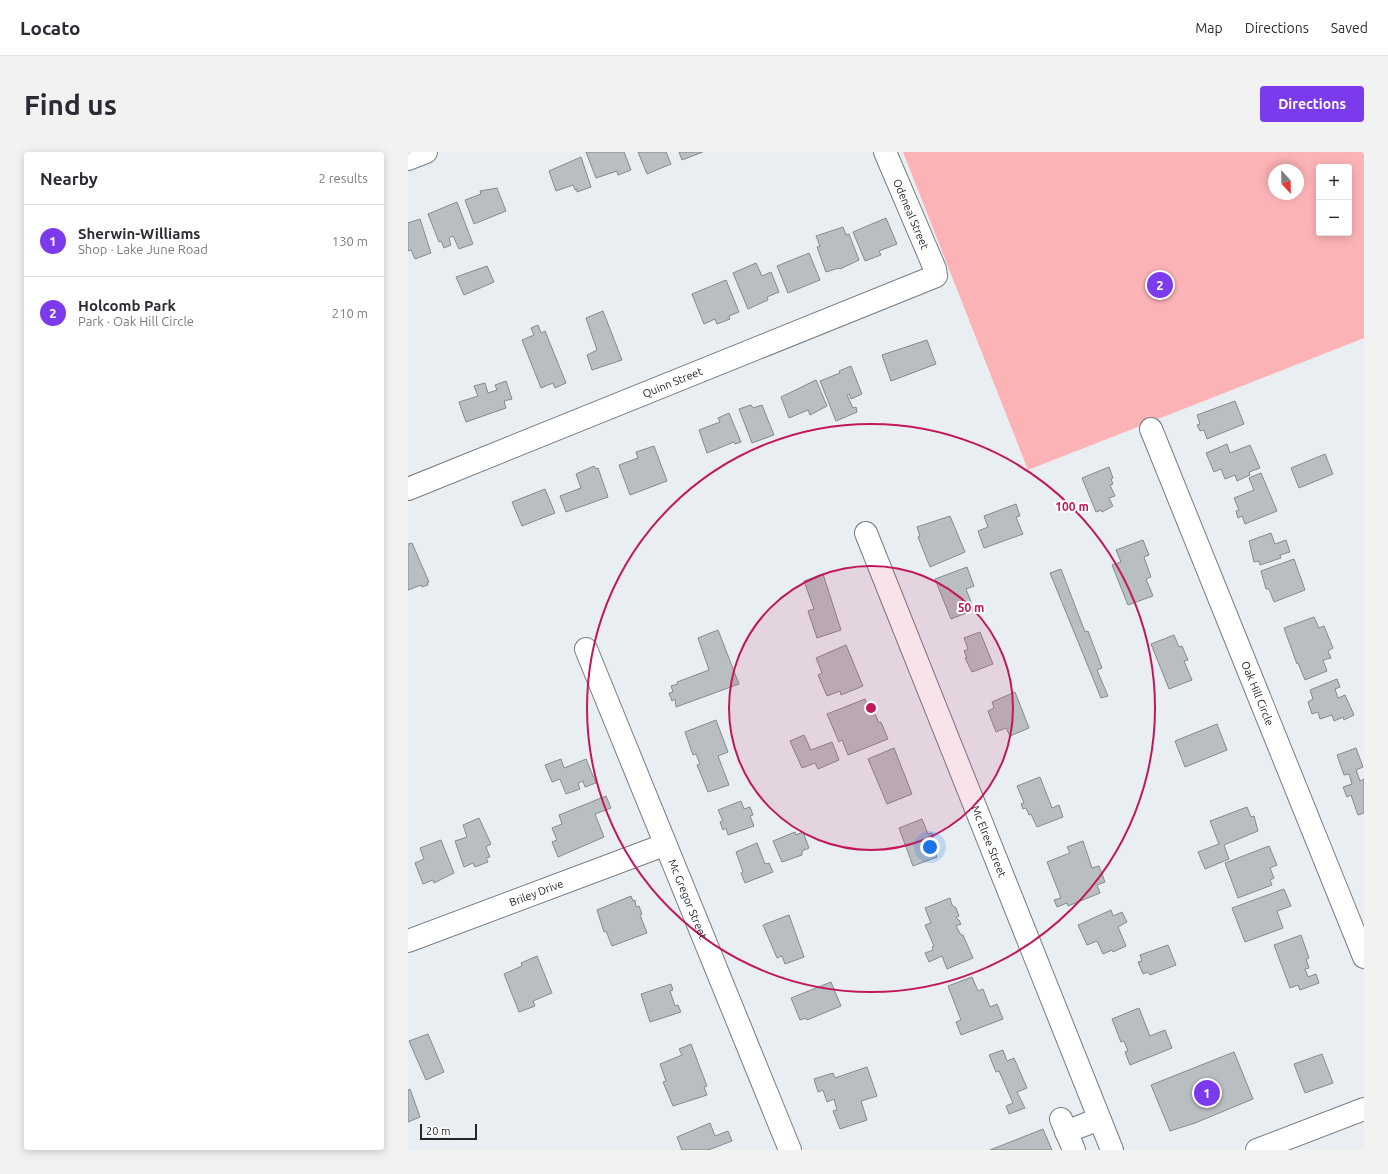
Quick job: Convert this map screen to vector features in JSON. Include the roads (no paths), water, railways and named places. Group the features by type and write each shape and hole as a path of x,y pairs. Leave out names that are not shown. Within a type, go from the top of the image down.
{"street":[{"path":"408,159 426,152"},
{"name":"Odeneal Street","path":"885,152 935,269 936,276"},
{"name":"Quinn Street","path":"408,489 936,276"},
{"name":"Oak Hill Circle","path":"1151,429 1364,957"},
{"name":"Mc Elree Street","path":"866,533 1112,1150"},
{"name":"Mc Gregor Street","path":"586,649 664,845 790,1150"},
{"name":"Briley Drive","path":"408,941 664,845"},
{"path":"1257,1150 1364,1109"},
{"path":"1067,1134 1099,1119"}],"place":[{"name":"Holcomb Park","path":"1160,285"},
{"name":"Sherwin-Williams","path":"1207,1093"}]}
